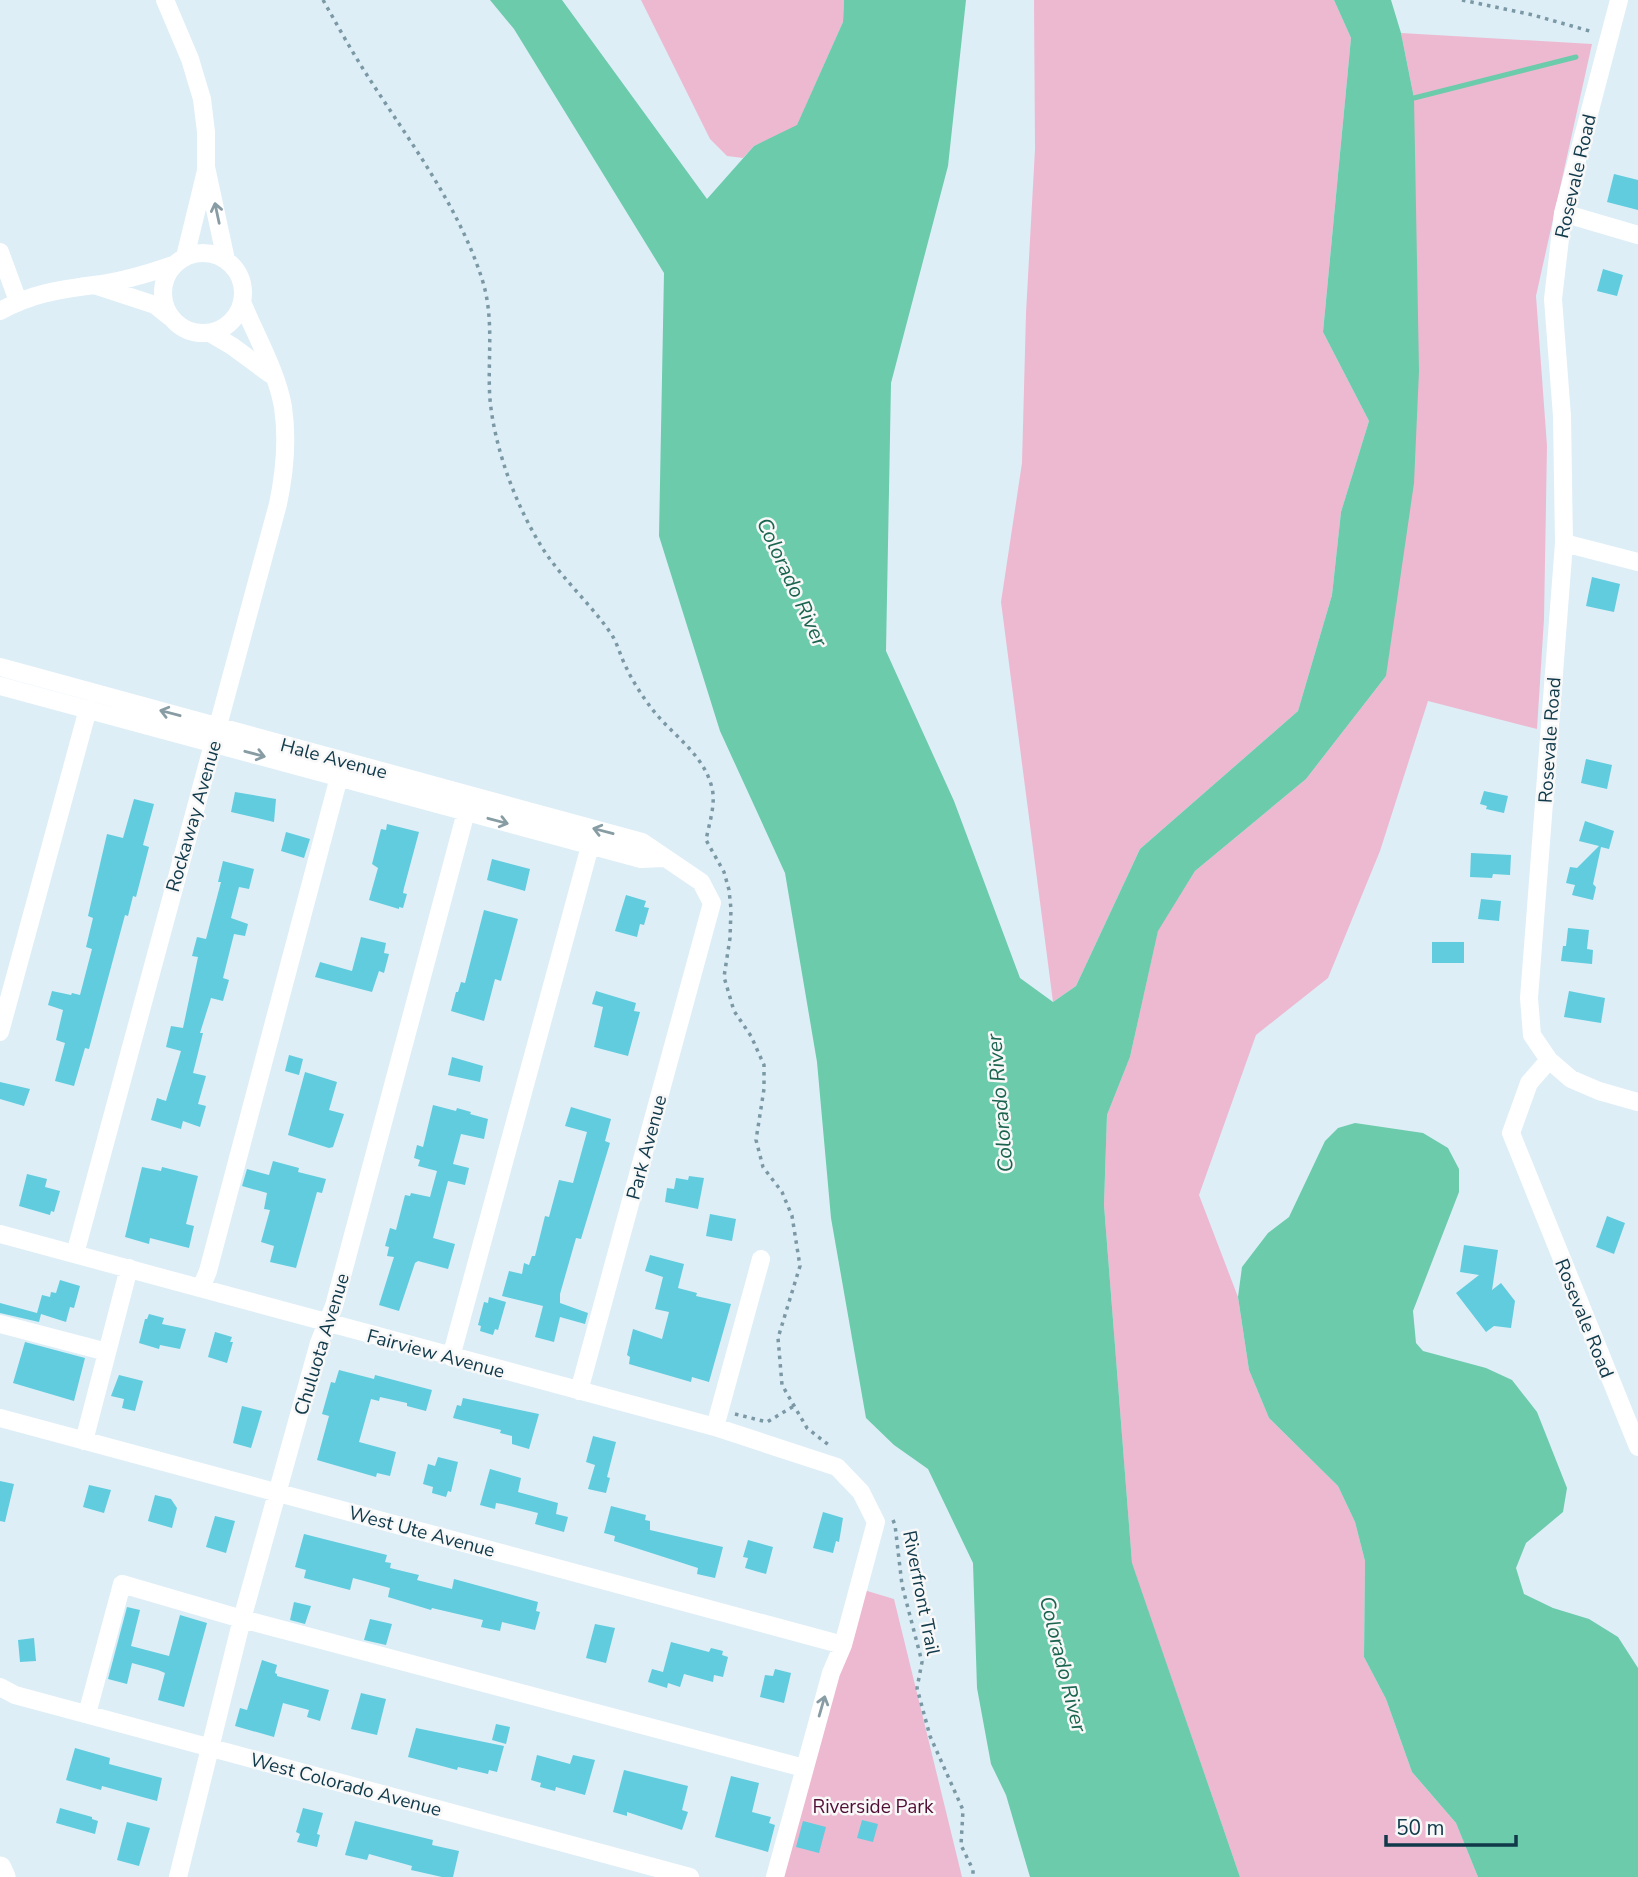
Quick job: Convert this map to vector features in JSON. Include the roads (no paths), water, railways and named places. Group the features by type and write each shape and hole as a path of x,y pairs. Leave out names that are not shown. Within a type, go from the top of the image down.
{"main road":[{"path":"0,1868 4,1877"}],"street":[{"path":"165,0 190,59 202,99 206,131 206,167 226,260"},
{"name":"Rosevale Road","path":"1619,0 1563,213 1553,299 1562,416 1564,543 1529,999 1532,1035 1549,1060 1529,1083 1511,1133 1638,1447"},
{"path":"171,318 164,306 162,291 166,278 179,261 206,167"},
{"path":"1563,213 1638,235"},
{"path":"0,252 18,301"},
{"path":"0,312 18,301 72,286 134,278 198,253 213,254 226,260 237,271 243,286 242,302 236,317 225,328 210,333 195,333 182,328 155,305 93,285"},
{"name":"Rockaway Avenue","path":"75,1254 278,504 285,467 283,405 242,302"},
{"path":"210,333 232,345 273,376"},
{"path":"1564,543 1638,562"},
{"name":"Hale Avenue","path":"0,667 216,734 339,777 641,859 664,858"},
{"name":"Hale Avenue","path":"0,685 88,709 216,734 642,842 701,882 712,903"},
{"path":"0,1031 88,709"},
{"path":"201,1288 208,1271 339,777"},
{"name":"Chuluota Avenue","path":"178,1877 242,1619 337,1293 466,812"},
{"path":"452,1357 590,846"},
{"name":"Park Avenue","path":"579,1391 712,903"},
{"path":"1549,1060 1571,1079 1599,1091 1638,1102"},
{"name":"Fairview Avenue","path":"0,1234 579,1391 717,1419 837,1467 861,1492 876,1522 775,1877"},
{"path":"717,1419 761,1259"},
{"path":"84,1440 129,1268"},
{"path":"0,1324 107,1352"},
{"name":"West Ute Avenue","path":"0,1418 843,1645"},
{"path":"87,1714 122,1584 242,1619 804,1768"},
{"name":"West Colorado Avenue","path":"2,1689 690,1877"}],"water":[{"name":"Colorado River","path":"490,0 562,0 707,199 754,146 797,125 843,22 844,0 966,0 948,166 891,383 886,651 954,801 1020,978 1053,1002 1076,986 1140,849 1298,711 1332,595 1341,512 1369,421 1323,332 1351,38 1334,0 1391,0 1401,33 1414,98 1419,371 1414,483 1386,676 1306,779 1195,871 1158,931 1130,1057 1107,1115 1104,1205 1132,1563 1240,1877 1030,1877 1006,1795 991,1764 977,1688 973,1563 928,1469 894,1445 866,1418 831,1218 817,1062 785,873 720,731 659,536 664,273 514,29"},
{"path":"1355,1123 1423,1133 1448,1148 1459,1169 1459,1192 1413,1311 1416,1343 1423,1351 1486,1368 1512,1380 1537,1412 1567,1488 1563,1512 1526,1543 1516,1568 1524,1594 1553,1608 1589,1619 1618,1637 1638,1668 1638,1877 1478,1877 1456,1823 1412,1772 1386,1699 1364,1657 1365,1561 1355,1522 1338,1486 1269,1418 1249,1370 1238,1297 1242,1267 1268,1233 1289,1217 1325,1141 1338,1128"}],"waterway":[{"path":"1414,98 1576,57"}],"park label":[{"name":"Riverside Park","path":"873,1806"}]}
